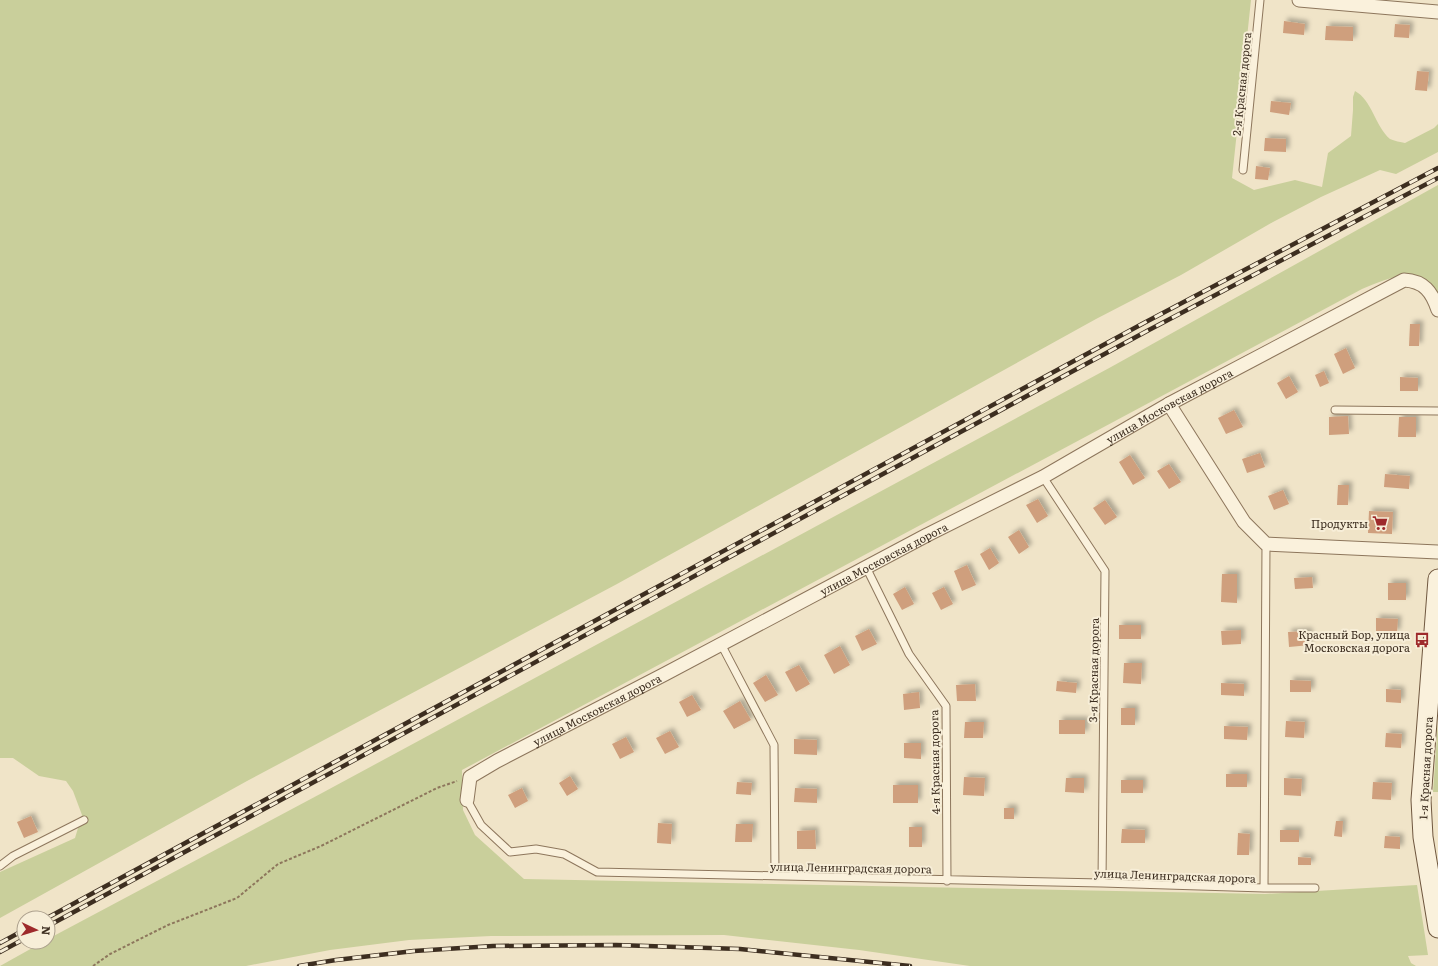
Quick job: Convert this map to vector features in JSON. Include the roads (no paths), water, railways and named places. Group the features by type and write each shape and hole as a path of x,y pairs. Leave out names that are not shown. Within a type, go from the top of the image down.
{"main road":[{"name":"1-я Красная дорога","path":"1438,580 1422,782 1423,837 1438,928"}],"street":[{"path":"1299,0 1438,12"},
{"name":"улица Московская дорога","path":"467,800 470,777 497,761 561,729 866,567 1043,477 1169,404 1404,280 1413,280 1420,283 1427,289 1435,300 1438,310"},
{"path":"1169,404 1244,522 1266,544 1438,552"}],"lane":[{"name":"2-я Красная дорога","path":"1243,170 1260,0"},
{"path":"1335,410 1438,411"},
{"name":"3-я Красная дорога","path":"1043,477 1105,571 1102,883"},
{"path":"1264,888 1266,544"},
{"name":"4-я Красная дорога","path":"866,567 909,654 946,706 947,881"},
{"path":"720,644 774,744 775,876"},
{"name":"улица Ленинградская дорога","path":"467,800 481,825 510,852 536,849 564,854 597,872 947,881 1315,888"},
{"path":"0,866 13,856 84,820"}],"railway":[{"path":"56,913 1142,324 1438,168"},
{"path":"56,922 1147,331 1438,178"},
{"path":"0,943 16,934"},
{"path":"0,952 16,943"},
{"path":"299,966 414,951 493,946 616,945 740,949 910,966"}],"place":[{"name":"Продукты","path":"1380,523"},
{"name":"Красный Бор, улица Московская дорога","path":"1422,640"}]}
